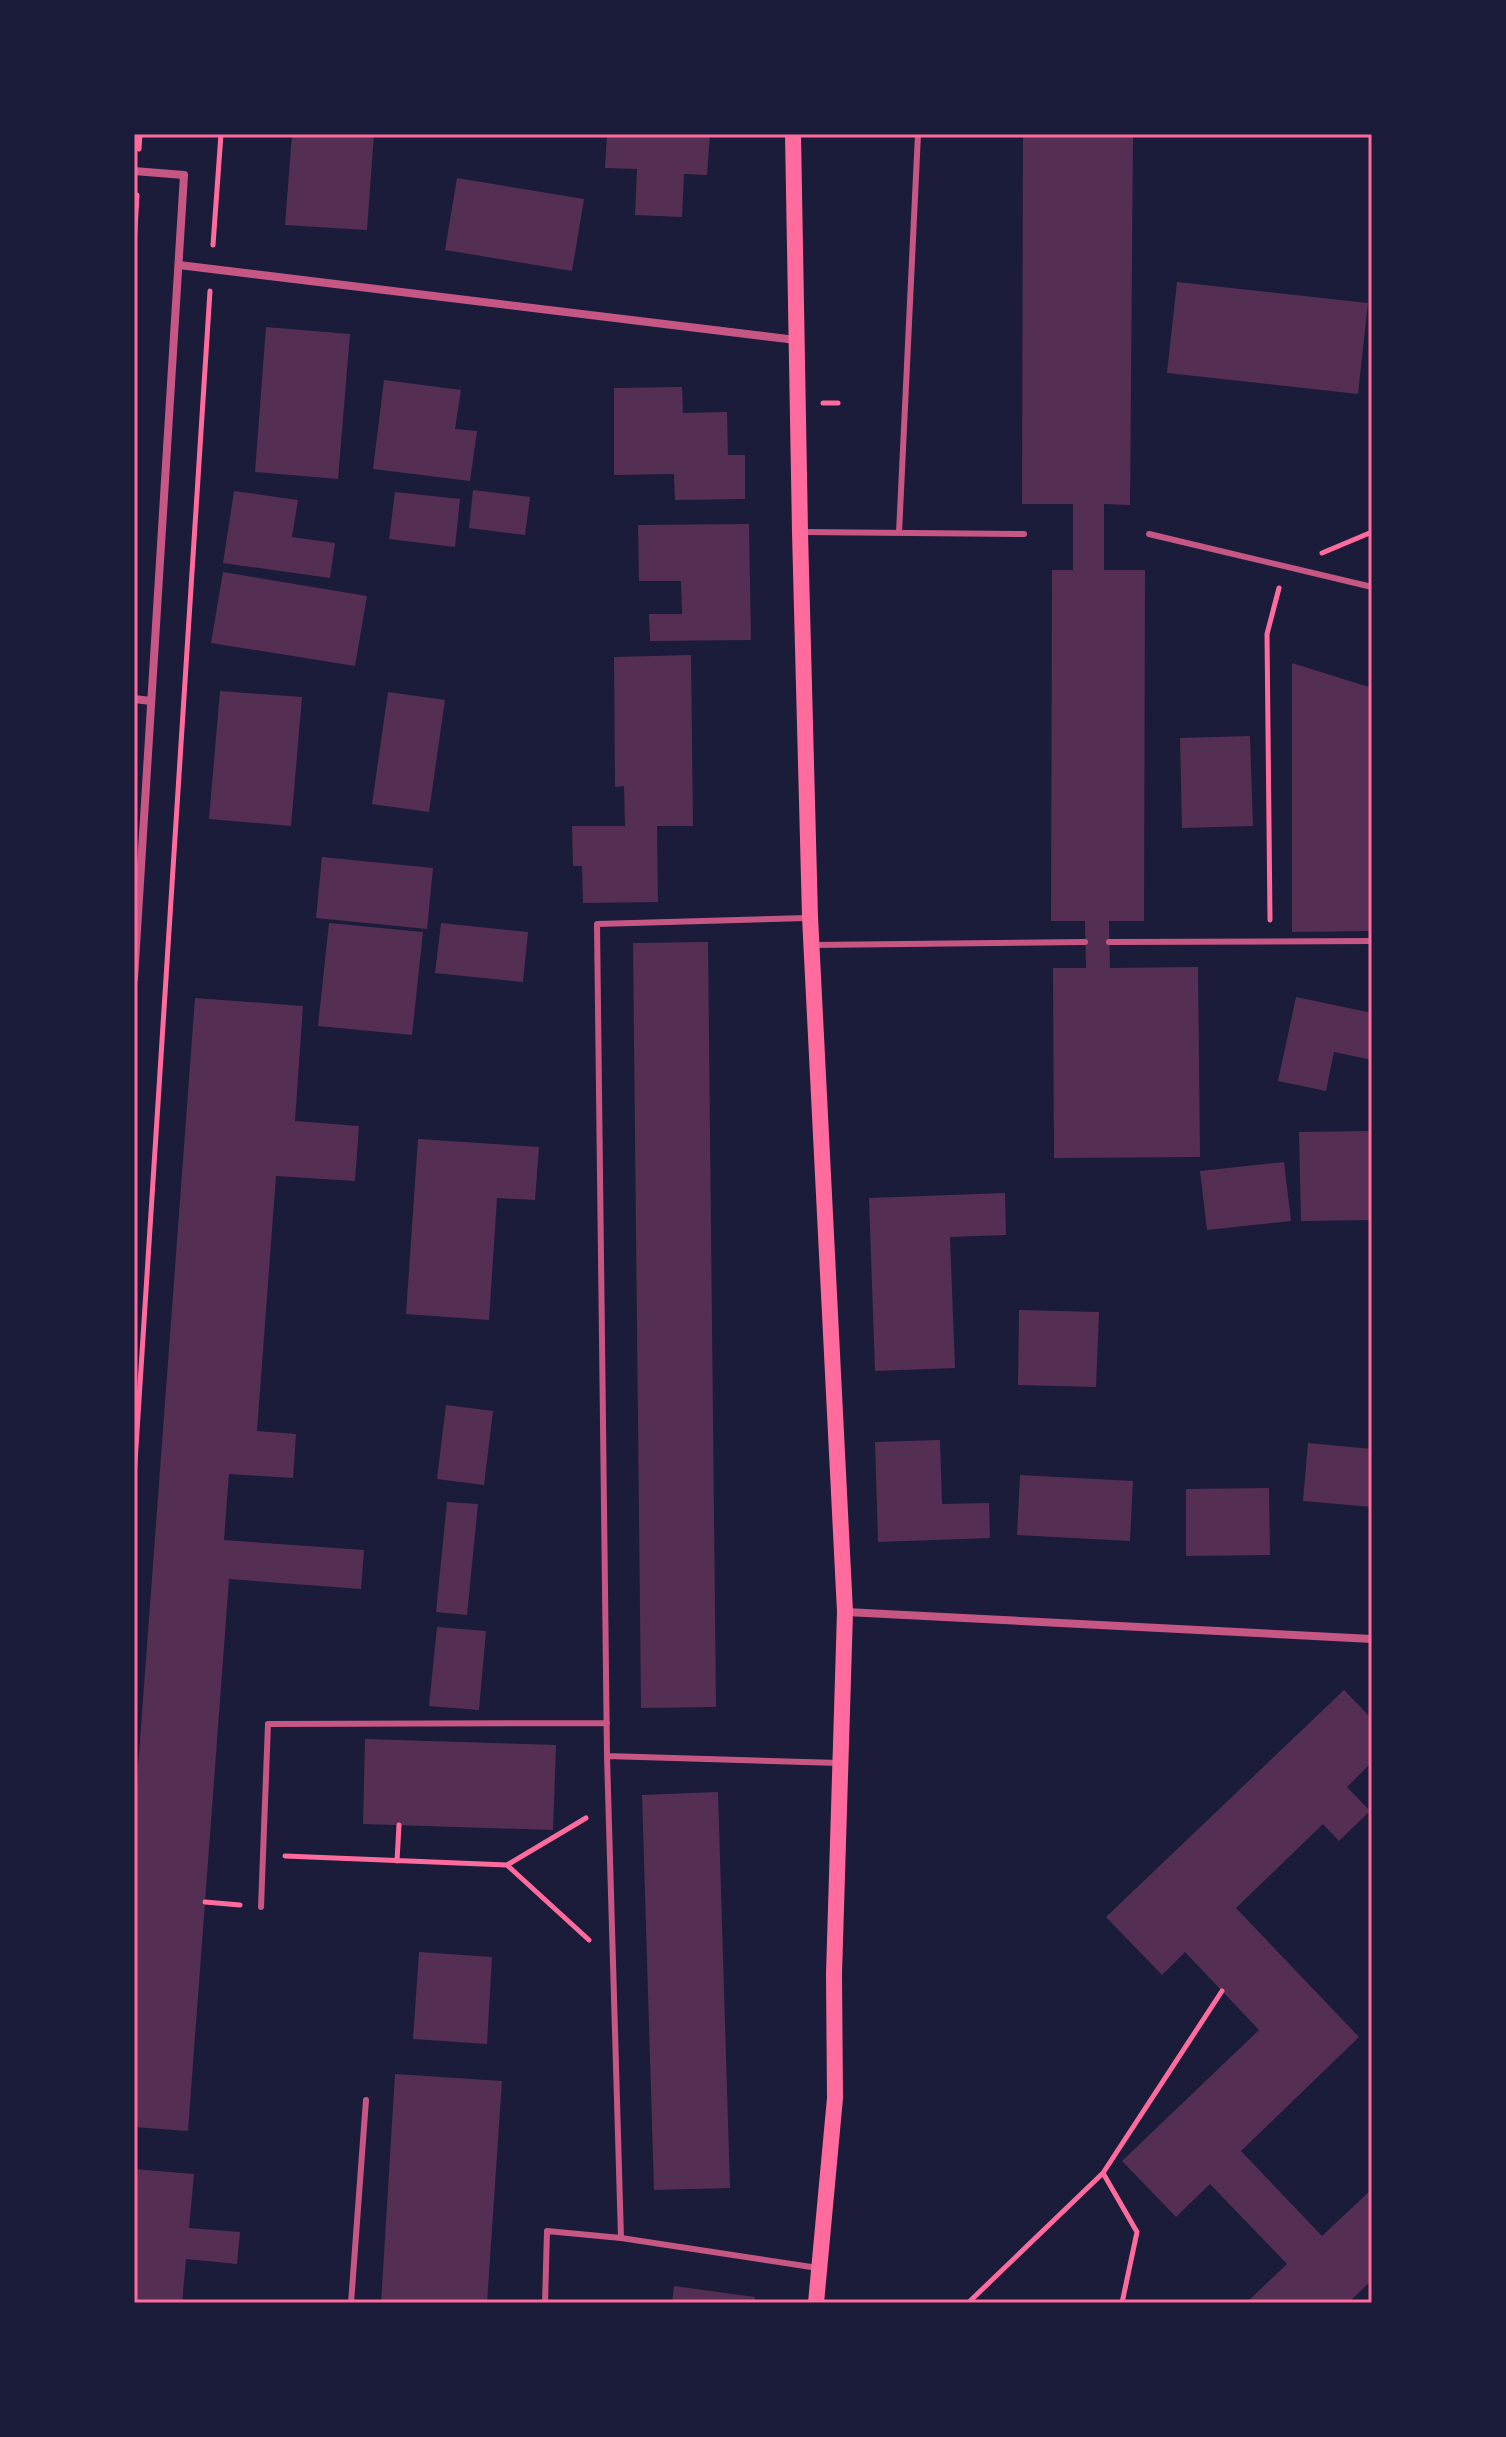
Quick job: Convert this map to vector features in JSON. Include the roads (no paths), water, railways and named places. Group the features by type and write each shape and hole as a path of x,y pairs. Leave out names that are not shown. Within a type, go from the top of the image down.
{"main road":[{"path":"793,134 810,917 845,1612 834,1974 835,2098 816,2303"}],"street":[{"path":"134,979 184,175 136,171"},
{"path":"179,265 796,340"},
{"path":"134,699 151,701"},
{"path":"845,1612 1372,1639"}],"lane":[{"path":"899,533 918,134"},
{"path":"800,532 1024,534"},
{"path":"1149,534 1372,587"},
{"path":"621,2238 607,1756 597,924 810,917"},
{"path":"1109,942 1372,941"},
{"path":"812,946 1085,942"},
{"path":"261,1907 268,1724 607,1723"},
{"path":"607,1756 785,1764 842,1763"},
{"path":"351,2303 366,2100"},
{"path":"545,2303 547,2231 621,2238 820,2268"}]}
